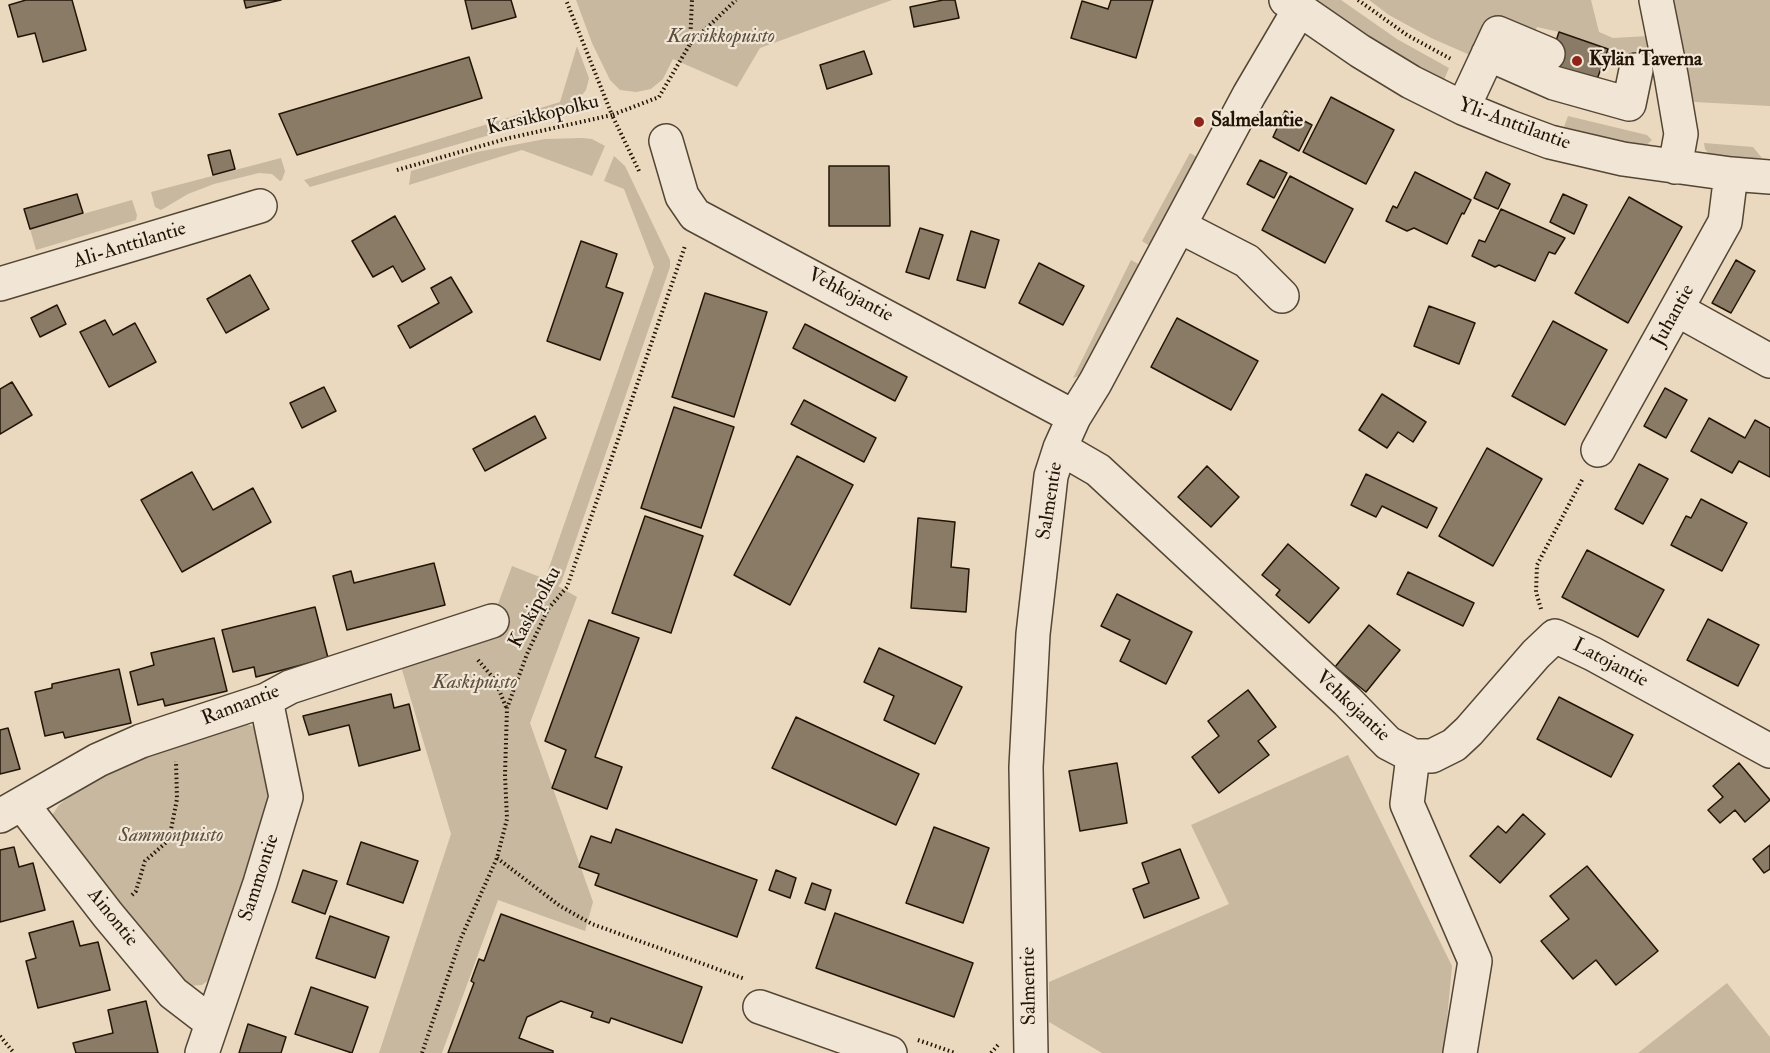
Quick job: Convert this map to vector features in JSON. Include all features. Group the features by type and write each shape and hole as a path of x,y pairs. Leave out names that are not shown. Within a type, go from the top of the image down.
{"street":[{"path":"1656,0 1681,134 1675,167"},
{"name":"Yli-Anttilantie","path":"1292,5 1411,82 1463,108 1550,142 1623,159 1770,177"},
{"name":"Salmentie","path":"1031,1053 1026,766 1033,634 1051,476 1074,417 1095,383 1179,226 1292,5"},
{"path":"1463,108 1498,33 1548,54"},
{"path":"1488,54 1554,83 1629,104 1636,70"},
{"path":"666,141 682,195 695,215"},
{"name":"Juhantie","path":"1598,450 1725,222 1731,174"},
{"name":"Ali-Anttilantie","path":"0,284 260,206"},
{"name":"Vehkojantie","path":"695,215 1074,417"},
{"path":"1179,226 1247,261 1282,296"},
{"path":"1678,310 1770,361"},
{"name":"Vehkojantie","path":"1060,448 1098,470 1347,701 1388,743 1413,756"},
{"name":"Rannantie","path":"11,810 98,760 141,741 266,700 290,687 492,621"},
{"name":"Latojantie","path":"1413,756 1432,756 1454,745 1555,636 1593,654 1770,751"},
{"name":"Sammontie","path":"207,1038 260,883 286,797 266,700"},
{"path":"1413,756 1407,804 1474,961 1460,1053"},
{"name":"Ainontie","path":"11,810 108,915 207,1038"},
{"path":"756,994 904,1046"}],"path":[{"name":"Karsikkopolku","path":"397,170 509,138 612,115 566,0"},
{"path":"690,44 692,0"},
{"path":"612,115 659,97 690,44 736,0"},
{"name":"Kaskipolku","path":"422,1053 461,938 496,858 507,819 505,775 507,708 527,654 549,609 567,587 695,215"},
{"path":"1555,636 1543,616 1536,592 1537,565 1598,450"},
{"path":"449,635 473,654 495,680 507,708"},
{"path":"108,915 136,891 145,861 169,840 177,799 177,785 176,760 165,734"},
{"path":"496,858 560,906 592,924 756,994"},
{"path":"0,1036 14,1053"},
{"path":"904,1046 955,1053"}],"green space":[{"name":"Karsikkopuisto","path":"576,0 892,0 760,48 737,87 673,59 663,79 651,89 636,92 620,90 610,80 592,43"},
{"path":"1317,0 1341,0 1397,39 1449,68 1444,80 1391,51"},
{"path":"1369,0 1591,0 1599,32 1613,38 1648,36 1656,68 1606,53 1607,49 1559,32 1537,27 1535,32 1470,55 1431,38 1389,15"},
{"path":"1668,0 1770,0 1770,106 1694,102"},
{"path":"577,46 589,78 586,90 578,100 552,117 310,187 304,180 560,102"},
{"path":"1568,116 1647,135 1652,140 1644,147 1564,127"},
{"path":"545,139 592,139 605,146 592,176 522,150 409,185 411,171 477,152"},
{"path":"1704,143 1753,147 1762,158 1710,155"},
{"path":"1190,153 1197,157 1152,243 1148,245 1142,241"},
{"name":"Kaskipuisto","path":"614,156 625,166 670,260 670,267 561,583 558,586 577,597 530,723 593,902 585,931 498,900 442,1053 379,1053 451,834 394,643 414,630 498,604 512,566 545,579 654,267 624,189 604,181"},
{"path":"281,158 285,171 280,181 272,174 259,173 214,184 188,194 161,210 155,207 151,192"},
{"path":"132,200 137,215 136,220 36,250 30,229"},
{"path":"1131,260 1140,265 1081,375 1073,378"},
{"name":"Sammonpuisto","path":"243,724 254,726 259,732 271,802 213,977 202,985 188,986 179,981 50,818 59,805 86,783 123,763"},
{"path":"1348,755 1452,966 1444,1053 1102,1053 1049,1022 1049,982 1229,904 1191,825"},
{"path":"1727,983 1770,1037 1770,1053 1638,1053"}],"building":[{"path":"26,0 72,0 86,50 43,62 35,33 18,37 9,5"},
{"path":"244,0 281,0 246,8"},
{"path":"465,0 511,0 516,17 472,29"},
{"path":"943,0 955,0 959,18 914,27 910,7"},
{"path":"1111,0 1153,0 1136,58 1071,38 1082,1 1108,9"},
{"name":"Kylän Taverna","path":"1559,32 1608,49 1595,85 1547,68"},
{"path":"864,51 872,74 827,89 820,65"},
{"path":"469,57 482,98 297,155 279,114"},
{"path":"1331,97 1394,130 1366,184 1303,152"},
{"path":"1285,111 1312,125 1299,151 1273,137"},
{"path":"230,150 235,169 213,175 208,155"},
{"path":"1260,160 1287,173 1274,198 1247,184"},
{"path":"829,166 889,166 890,226 829,226"},
{"path":"1415,172 1471,200 1447,244 1414,228 1407,231 1386,221 1393,206 1397,208"},
{"path":"1486,172 1510,184 1498,209 1474,198"},
{"path":"1290,176 1353,209 1325,263 1262,230"},
{"path":"77,194 83,213 30,229 24,209"},
{"path":"1563,194 1587,205 1574,234 1550,222"},
{"path":"1629,197 1682,227 1628,323 1575,293"},
{"path":"1501,209 1565,238 1555,254 1549,252 1535,281 1472,256 1479,240 1485,242"},
{"path":"395,216 425,269 402,282 393,266 373,277 352,241"},
{"path":"920,228 943,235 929,279 906,272"},
{"path":"971,231 999,240 985,288 957,280"},
{"path":"581,241 617,254 606,287 623,293 600,360 547,341"},
{"path":"1736,260 1755,271 1731,313 1712,303"},
{"path":"1039,263 1084,286 1063,325 1019,303"},
{"path":"250,275 269,309 226,333 207,299"},
{"path":"451,277 472,312 410,348 398,326 439,303 431,288"},
{"path":"705,293 767,312 734,417 672,397"},
{"path":"57,305 66,324 40,337 31,318"},
{"path":"1429,306 1475,323 1459,364 1414,346"},
{"path":"1177,318 1258,361 1231,410 1151,367"},
{"path":"105,320 113,335 135,323 156,362 109,387 80,332"},
{"path":"1553,321 1607,350 1565,425 1512,396"},
{"path":"805,324 907,377 895,401 793,348"},
{"path":"12,382 32,415 0,434 0,389"},
{"path":"324,387 336,411 302,428 290,403"},
{"path":"1665,388 1687,400 1666,438 1644,426"},
{"path":"1382,394 1426,422 1413,442 1398,432 1387,448 1359,430"},
{"path":"804,400 876,438 864,462 791,424"},
{"path":"674,407 734,427 701,528 641,508"},
{"path":"535,416 546,438 485,471 473,449"},
{"path":"1709,418 1745,438 1755,420 1770,428 1770,477 1739,461 1732,473 1691,451"},
{"path":"1487,448 1542,479 1493,566 1439,536"},
{"path":"797,456 853,485 790,605 734,575"},
{"path":"1639,464 1668,479 1643,524 1615,509"},
{"path":"1207,466 1239,497 1211,527 1178,497"},
{"path":"192,472 213,510 253,488 271,522 182,572 141,500"},
{"path":"1366,474 1437,508 1427,528 1382,506 1376,517 1351,505"},
{"path":"1701,499 1747,523 1722,571 1671,545 1686,516 1691,518"},
{"path":"645,516 703,536 671,633 612,613"},
{"path":"918,518 955,522 951,567 969,569 966,612 911,608"},
{"path":"1288,544 1339,588 1309,623 1276,595 1280,590 1262,575"},
{"path":"1587,550 1664,590 1638,637 1562,597"},
{"path":"434,563 445,605 347,630 333,576 351,571 354,583"},
{"path":"1408,572 1474,603 1463,626 1397,594"},
{"path":"1117,594 1192,632 1166,684 1120,661 1130,640 1101,626"},
{"path":"315,607 328,658 256,677 254,667 233,672 222,630"},
{"path":"1708,619 1759,645 1738,686 1687,660"},
{"path":"589,620 639,638 595,757 622,767 607,809 552,788 566,750 545,741"},
{"path":"1369,625 1400,650 1366,692 1335,667"},
{"path":"214,638 227,691 165,706 163,699 138,705 130,672 154,665 151,653"},
{"path":"879,648 962,687 935,744 884,720 894,696 864,682"},
{"path":"119,669 131,723 65,738 63,732 45,736 35,692 52,688 52,684"},
{"path":"1248,690 1276,727 1258,741 1269,755 1219,793 1192,757 1219,736 1208,721"},
{"path":"391,694 394,708 409,704 420,750 359,766 349,725 309,735 303,716"},
{"path":"1559,697 1633,735 1611,777 1537,739"},
{"path":"796,717 919,774 896,825 772,768"},
{"path":"8,728 20,769 0,774 0,730"},
{"path":"1117,763 1127,823 1080,831 1069,771"},
{"path":"1739,763 1770,800 1745,822 1735,810 1720,823 1708,810 1723,797 1713,786"},
{"path":"1523,814 1545,834 1500,883 1470,856 1498,826 1506,833"},
{"path":"934,827 989,848 963,923 906,903"},
{"path":"616,829 757,880 737,937 595,885 599,874 579,867 591,836 611,843"},
{"path":"361,842 418,861 403,903 347,884"},
{"path":"1770,845 1770,869 1764,873 1753,859"},
{"path":"14,847 19,867 33,863 45,910 0,922 0,850"},
{"path":"1180,849 1199,898 1144,918 1133,889 1149,883 1142,863"},
{"path":"1587,866 1658,951 1616,985 1596,960 1573,979 1541,941 1569,919 1550,896"},
{"path":"303,870 337,881 325,914 292,902"},
{"path":"776,870 796,878 790,898 769,890"},
{"path":"812,883 831,890 825,910 805,903"},
{"path":"835,913 973,963 954,1017 816,968"},
{"path":"501,914 702,987 682,1043 611,1018 609,1023 591,1017 593,1012 561,1001 527,1017 519,1038 553,1051 553,1053 448,1053 474,983 471,981 479,959 484,961"},
{"path":"330,916 389,937 375,978 316,958"},
{"path":"73,921 80,946 98,942 110,990 38,1008 26,961 36,958 29,933"},
{"path":"311,987 368,1007 352,1053 295,1034"},
{"path":"146,1001 158,1053 76,1053 73,1043 113,1033 108,1010"},
{"path":"248,1024 286,1037 281,1053 239,1053"}],"place":[{"name":"Kylän Taverna","path":"1577,61"},
{"name":"Salmelantie","path":"1199,122"}]}
